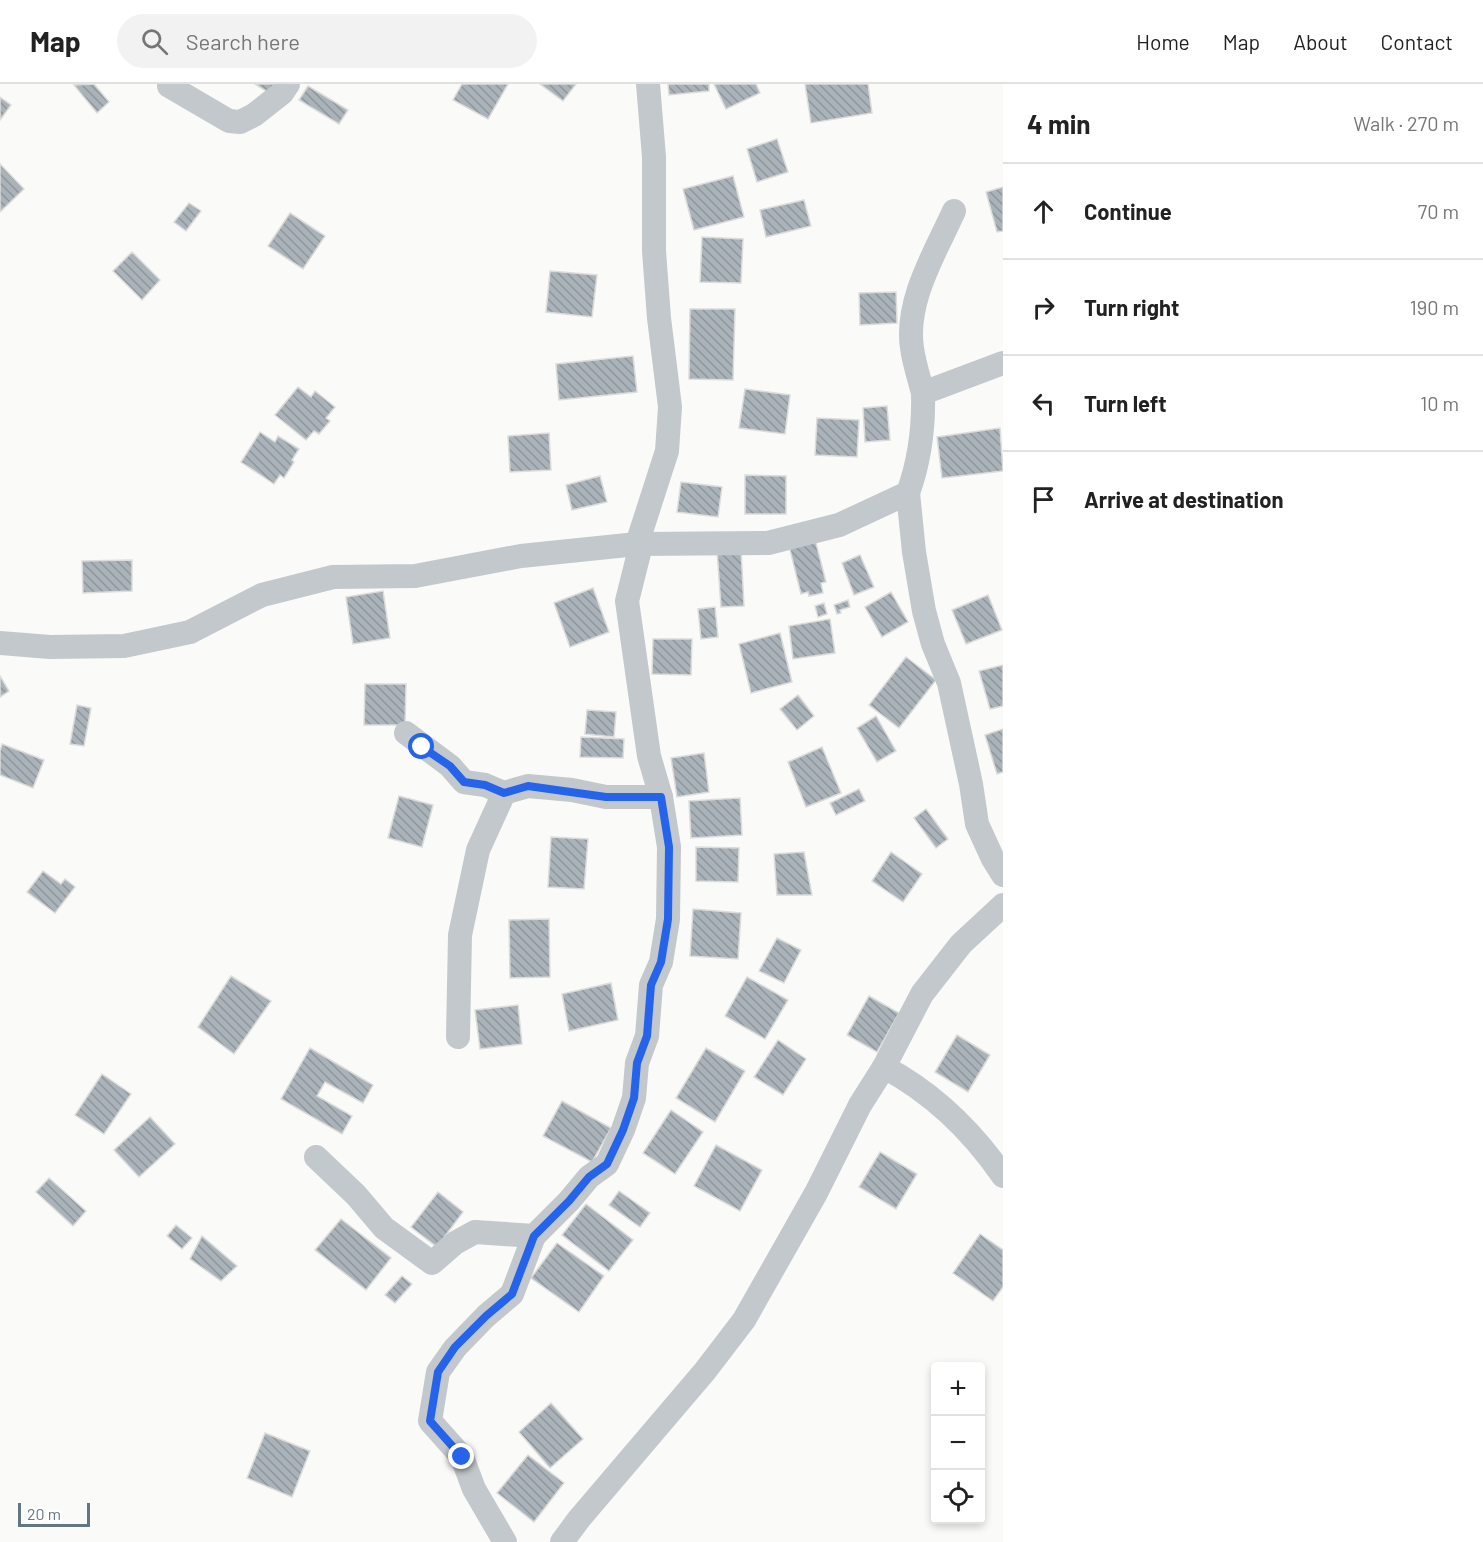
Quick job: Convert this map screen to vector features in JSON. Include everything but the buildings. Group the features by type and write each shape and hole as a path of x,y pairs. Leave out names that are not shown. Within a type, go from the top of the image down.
{"street":[{"path":"169,86 229,121 240,122 254,115 282,93 288,84"},
{"path":"506,1542 474,1489 462,1457 430,1421 438,1372 455,1347 512,1294 534,1236 589,1177 607,1164 623,1130 634,1098 637,1063 647,1036 651,985 661,962 668,919 669,847 661,797 649,756 627,601 639,553 638,544 667,451 670,408 659,318 654,250 654,157 648,84"},
{"path":"954,212 919,289 913,323 912,346 923,393 924,426 918,467 908,493 914,552 924,611 933,644 949,683 971,784 977,824 1003,875"},
{"path":"923,393 1003,363"},
{"path":"0,643 50,647 124,646 190,632 262,595 333,577 415,576 521,556 638,544 768,543 839,525 908,493"},
{"path":"406,733 450,766 464,782 485,785 504,793 528,786 606,797 661,797"},
{"path":"458,1037 460,935 478,850 504,793"},
{"path":"562,1542 705,1371 744,1320 816,1193 860,1105 884,1067 922,994 961,944 1003,905"},
{"path":"884,1067 928,1094 988,1154 1003,1176"},
{"path":"316,1156 384,1228 432,1263 455,1243 475,1232 534,1236"}],"route":[{"path":"422,747 450,766 464,782 485,785 504,793 528,786 572,790 606,797 661,797 669,847 668,919 661,962 651,985 647,1036 637,1063 634,1098 623,1130 607,1164 589,1177 534,1236 512,1294 455,1347 438,1372 430,1421 462,1457"}]}
